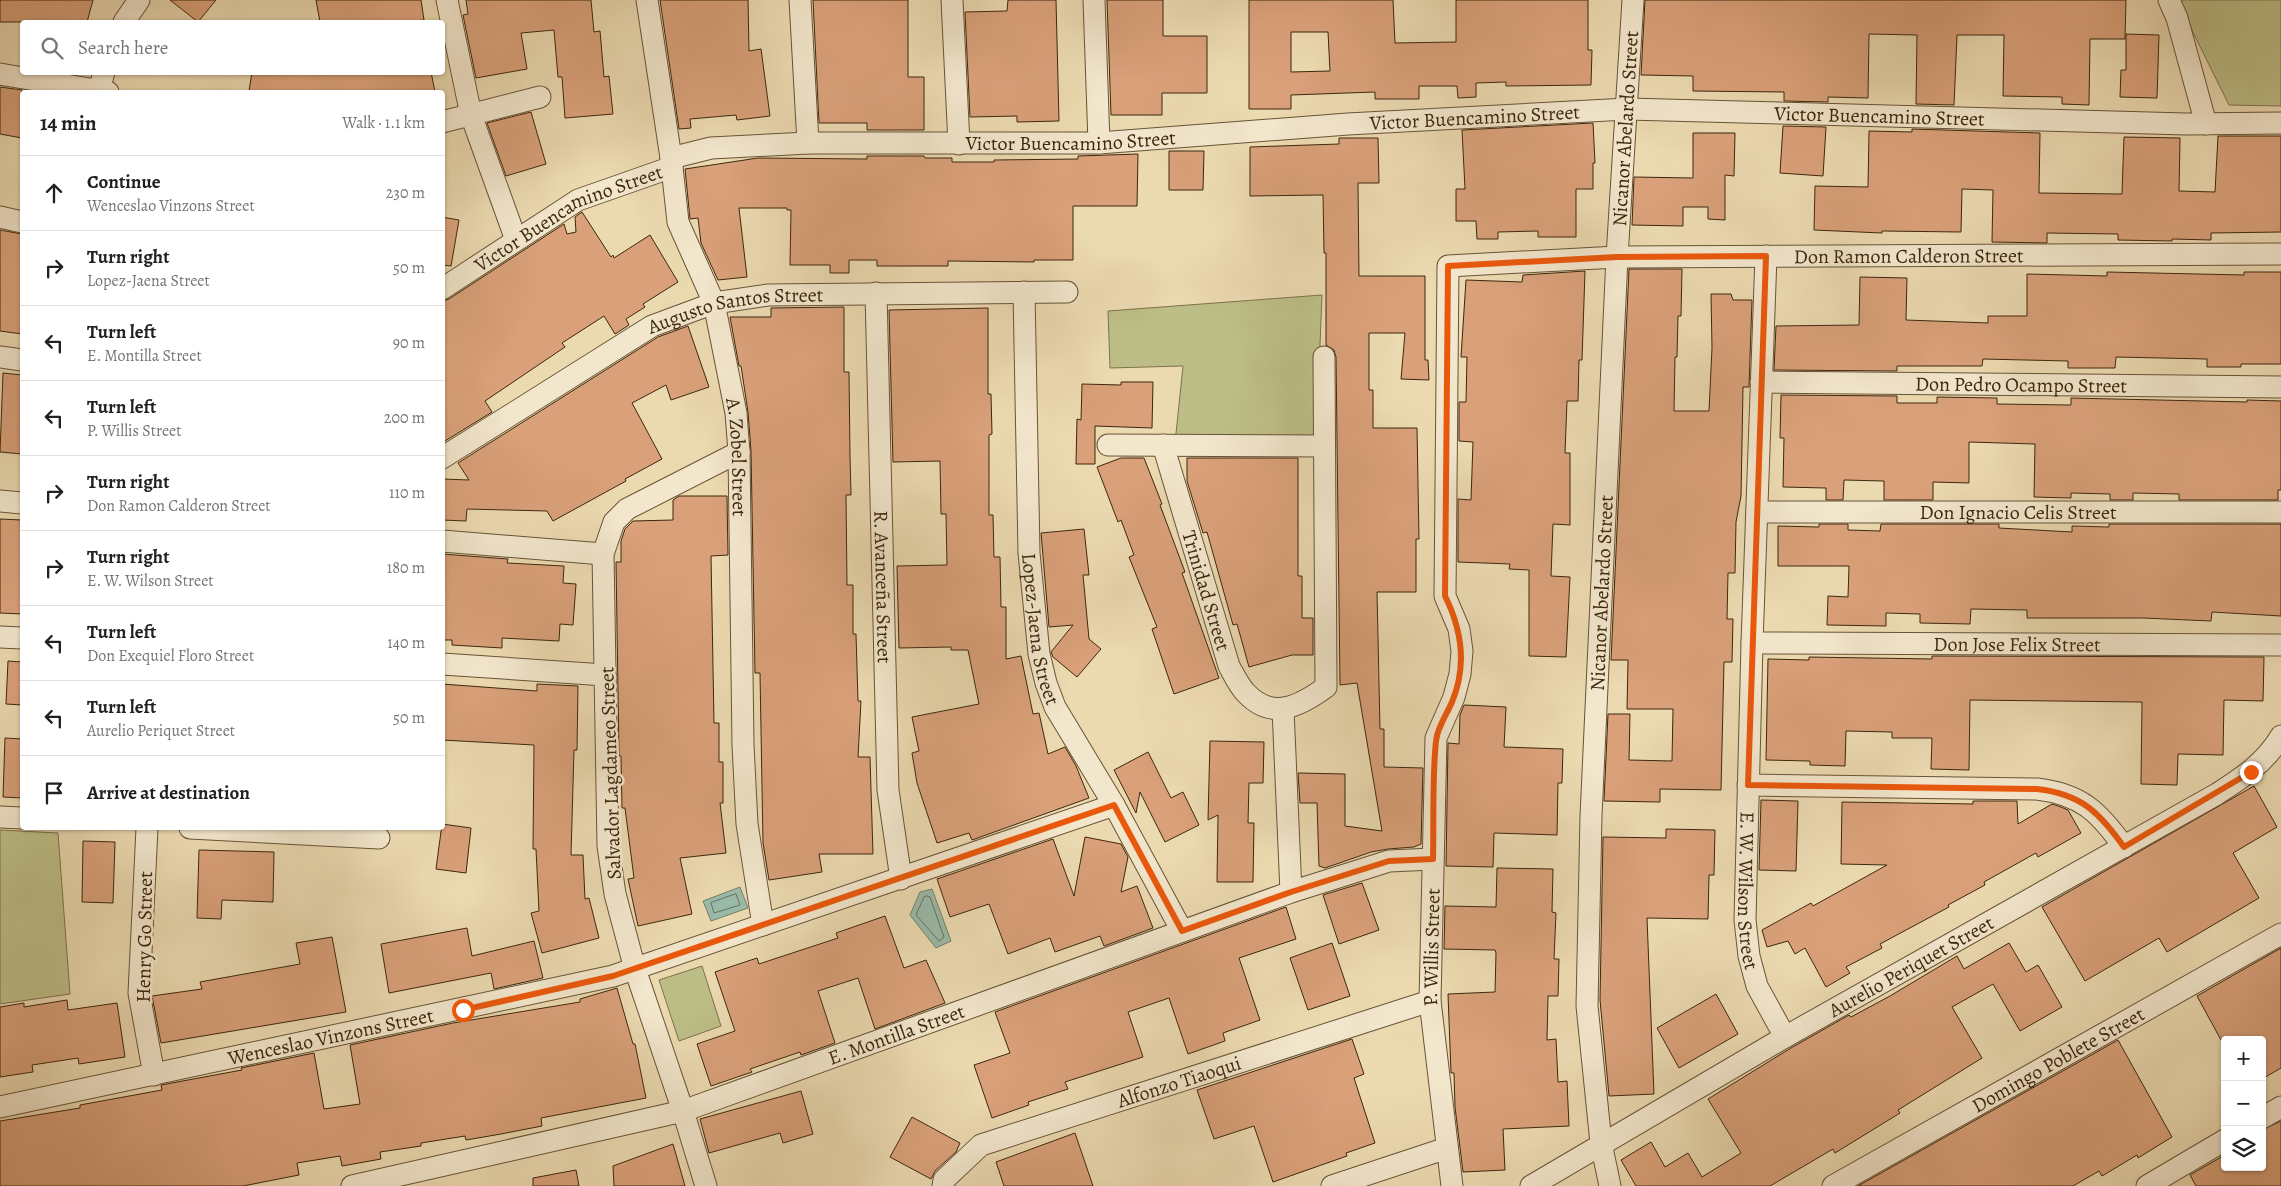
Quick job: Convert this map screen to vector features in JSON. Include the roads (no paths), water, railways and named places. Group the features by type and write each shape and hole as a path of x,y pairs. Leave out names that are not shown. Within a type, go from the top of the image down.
{"street":[{"path":"125,20 139,0"},
{"path":"447,0 471,115 516,240"},
{"name":"A. Zobel Street","path":"647,0 672,162 678,222 714,303 736,413 739,452 743,745 747,824 763,925"},
{"path":"800,0 808,143"},
{"path":"952,0 958,144"},
{"path":"1094,0 1099,143"},
{"name":"Nicanor Abelardo Street","path":"1610,1186 1601,1143 1587,1006 1588,940 1591,806 1617,257 1633,0"},
{"path":"2169,0 2177,18 2206,124"},
{"path":"0,74 104,85"},
{"path":"445,121 540,98"},
{"name":"Victor Buencamino Street","path":"445,287 578,200 711,148 808,143 1099,143 1348,124 1627,109 2206,124 2281,123"},
{"path":"0,217 20,222"},
{"name":"Don Ramon Calderon Street","path":"1448,266 1617,257 2281,254"},
{"name":"E. W. Wilson Street","path":"1766,256 1752,643 1745,920 1748,956 1758,986 1785,1037"},
{"name":"P. Willis Street","path":"1448,266 1445,596 1459,630 1462,651 1460,674 1454,697 1436,738 1430,1001 1452,1186"},
{"name":"Lopez-Jaena Street","path":"1024,292 1029,553 1039,654 1046,683 1055,707 1114,805 1182,931"},
{"name":"Augusto Santos Street","path":"445,456 652,326 714,303 768,295 1067,292"},
{"name":"R. Avanceña Street","path":"876,293 888,790 901,879"},
{"path":"0,357 20,360"},
{"name":"Trinidad Street","path":"1163,445 1229,666 1245,692 1260,705 1283,709 1306,702 1326,686 1324,357"},
{"name":"Don Pedro Ocampo Street","path":"1761,382 2281,387"},
{"path":"1108,445 1324,446"},
{"name":"Salvador Lagdameo Street","path":"706,1186 684,1110 635,969 615,894 608,846 603,554 614,522 627,508 739,452"},
{"path":"0,500 20,503"},
{"name":"Don Ignacio Celis Street","path":"1757,512 2281,512"},
{"path":"445,542 603,554"},
{"path":"0,637 20,638"},
{"name":"Don Jose Felix Street","path":"1752,643 2281,645"},
{"path":"445,664 605,675"},
{"path":"1283,709 1291,892"},
{"name":"Aurelio Periquet Street","path":"1531,1186 1601,1143 1785,1037 2124,847 2251,772 2275,746 2281,736"},
{"path":"1748,785 2037,789 2057,791 2076,798 2091,808 2105,820 2124,847"},
{"name":"Wenceslao Vinzons Street","path":"0,1107 463,1010 613,976 1114,805"},
{"path":"0,817 20,818"},
{"name":"Henry Go Street","path":"147,830 140,993 154,1075"},
{"path":"228,830 378,838"},
{"name":"E. Montilla Street","path":"352,1186 684,1110 1291,892 1389,861 1433,859"},
{"name":"Domingo Poblete Street","path":"1833,1186 2281,934"},
{"name":"Alfonzo Tiaoqui","path":"943,1186 944,1180 981,1145 1430,1001"},
{"path":"2266,1116 2281,1107"},
{"path":"2147,1186 2221,1142"},
{"path":"1332,1186 1447,1148"}],"water":[{"path":"740,887 748,908 711,921 703,901"},
{"path":"932,889 951,941 936,948 910,915 920,892"}]}
